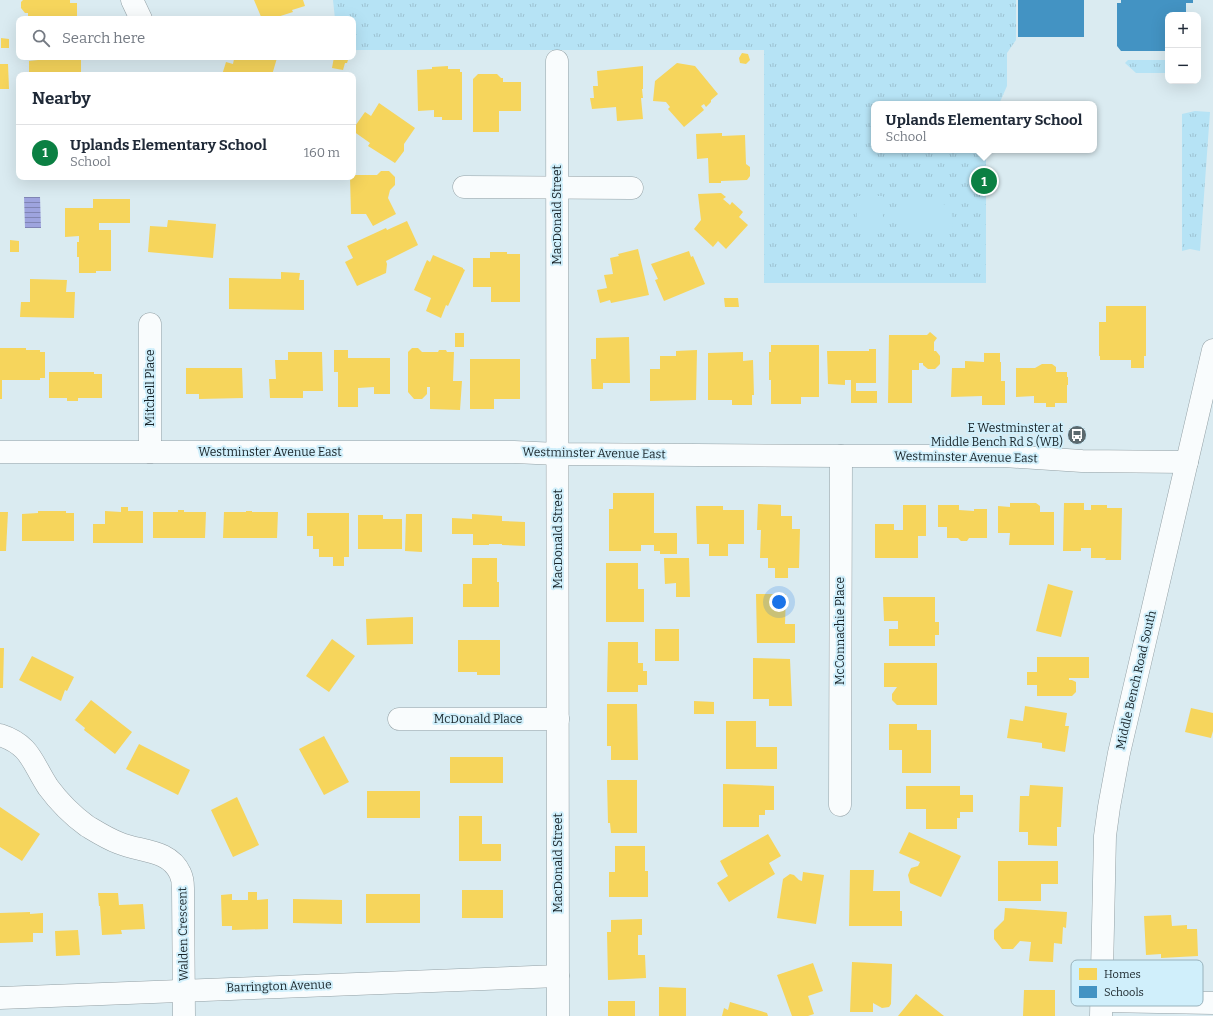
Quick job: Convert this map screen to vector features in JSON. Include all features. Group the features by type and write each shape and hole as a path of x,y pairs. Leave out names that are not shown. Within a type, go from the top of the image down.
{"street":[{"path":"132,0 140,16"},
{"name":"MacDonald Street","path":"557,61 558,1016"},
{"path":"464,187 632,188"},
{"name":"Mitchell Place","path":"150,324 150,452"},
{"name":"Middle Bench Road South","path":"1102,960 1105,836 1109,807 1119,753 1213,350"},
{"name":"Westminster Avenue East","path":"0,452 514,452 558,454 1004,456 1082,461 1187,462"},
{"name":"McConnachie Place","path":"840,805 841,456"},
{"name":"McDonald Place","path":"399,718 558,718"},
{"name":"Walden Crescent","path":"0,735 15,741 25,749 49,787 76,817 88,826 119,843 163,855 172,862 180,873 184,888 184,1016"},
{"name":"Barrington Avenue","path":"0,998 558,976"},
{"path":"1203,1003 1213,1003"},
{"path":"1101,1008 1146,1006"}],"green space":[{"path":"333,0 1016,0 1016,40 1007,53 1007,86 1000,101 871,101 871,153 986,153 986,283 764,283 764,50 356,50 356,16 335,16"},
{"path":"1128,60 1165,60 1165,73 1136,73 1125,63"},
{"path":"1195,111 1210,112 1200,251 1190,249 1182,251 1182,114"},
{"path":"857,196 883,196 883,231 857,231"},
{"path":"899,197 937,197 952,213 953,230 899,230"}],"water":[{"path":"24,197 40,197 41,228 25,228"}],"building: Homes":[{"path":"23,0 70,0 70,3 77,3 77,16 28,16 28,13 25,13 21,8 21,2"},
{"path":"254,0 303,0 305,6 280,16 261,16"},
{"path":"1,38 9,39 9,48 1,48"},
{"path":"742,53 748,54 750,60 746,64 740,63 739,58"},
{"path":"81,60 81,72 29,72 29,61"},
{"path":"234,60 276,60 273,72 223,72 226,62 233,64"},
{"path":"333,60 348,60 347,63 345,63 343,70 332,68"},
{"path":"677,63 695,66 718,94 706,107 704,104 701,106 704,110 684,127 668,109 670,107 666,102 653,101 655,81"},
{"path":"0,64 8,64 9,89 0,89"},
{"path":"448,66 448,69 460,69 460,72 462,72 462,120 442,120 442,117 434,117 434,110 418,111 417,70"},
{"path":"643,66 643,98 641,98 643,119 617,121 616,107 592,109 590,98 594,98 593,86 598,86 597,71"},
{"path":"478,74 497,74 503,78 503,82 521,82 521,111 499,111 499,132 473,132 473,79"},
{"path":"379,103 415,128 404,144 404,151 395,163 368,146 370,143 356,133 356,125 365,112 371,116"},
{"path":"722,133 722,136 745,135 746,164 750,167 750,176 747,180 709,183 708,158 697,159 696,134"},
{"path":"381,171 389,171 395,177 395,185 390,190 388,198 396,214 373,226 366,214 351,214 350,180 356,180 356,175 377,175"},
{"path":"721,193 726,197 723,199 730,205 732,202 743,212 739,217 748,225 726,249 718,241 713,247 694,229 701,220 698,194"},
{"path":"93,199 130,199 130,223 99,223 99,230 111,230 111,271 79,273 77,242 79,242 79,236 65,237 65,208 93,208"},
{"path":"168,220 216,224 213,258 148,252 150,226 167,227"},
{"path":"407,221 418,245 386,261 386,273 357,286 345,262 353,258 347,246 386,228 387,230"},
{"path":"10,240 19,241 19,252 10,252"},
{"path":"638,249 649,295 611,303 610,300 600,303 597,290 607,288 604,275 613,274 610,258 619,256 618,254"},
{"path":"689,251 691,257 693,256 705,284 664,301 655,280 658,279 651,264"},
{"path":"490,252 520,254 520,302 491,302 491,287 473,287 473,258 490,258"},
{"path":"433,255 465,270 448,306 446,305 441,318 426,311 431,298 414,290 427,260 430,262"},
{"path":"281,272 300,273 299,280 304,280 304,310 229,309 229,278 281,279"},
{"path":"30,279 67,280 66,292 75,292 74,318 20,317 21,302 30,302"},
{"path":"724,298 738,298 739,307 725,307"},
{"path":"1106,306 1146,306 1146,356 1144,356 1144,368 1131,368 1131,360 1100,360 1099,322 1106,322"},
{"path":"930,332 937,338 934,342 934,351 936,351 940,356 940,364 935,369 928,369 923,365 923,363 919,363 919,370 912,370 912,403 888,403 889,335 927,335"},
{"path":"455,333 464,333 464,347 455,347"},
{"path":"629,337 630,383 603,383 603,389 592,389 591,359 596,359 596,338"},
{"path":"771,345 819,345 819,397 801,397 801,404 771,404 769,352 771,352"},
{"path":"0,348 26,348 26,350 40,350 40,352 45,352 45,378 40,378 40,380 2,380 2,399 0,399"},
{"path":"412,348 418,348 422,352 438,352 439,350 446,350 447,352 454,352 453,381 462,381 460,410 430,409 430,387 427,387 427,394 422,399 414,399 408,392 408,352"},
{"path":"869,349 876,349 876,383 856,383 856,391 877,391 877,403 851,403 851,380 845,380 845,385 828,384 827,351 869,351"},
{"path":"334,350 348,350 348,358 390,358 390,394 374,394 374,387 358,388 358,407 338,407 338,372 334,372"},
{"path":"697,350 696,400 650,401 650,369 660,369 660,356 676,356 676,351"},
{"path":"288,352 322,352 323,391 303,391 303,398 270,398 269,379 276,379 275,360 288,360"},
{"path":"743,352 743,361 753,360 754,395 752,395 752,405 732,405 732,400 708,400 708,353"},
{"path":"984,353 1000,353 1001,381 1005,381 1005,405 982,405 982,396 951,397 952,368 965,368 965,361 984,362"},
{"path":"470,359 520,359 520,399 494,399 494,409 470,409"},
{"path":"1042,364 1052,364 1056,367 1056,372 1067,372 1067,403 1055,403 1055,407 1046,407 1046,403 1034,403 1034,396 1016,397 1016,368 1035,368"},
{"path":"186,368 242,368 243,398 199,399 199,394 186,394"},
{"path":"49,372 94,372 94,374 102,374 102,398 78,398 78,401 67,401 67,398 49,398"},
{"path":"613,493 654,493 654,533 677,533 677,554 660,554 660,551 654,551 654,545 641,545 641,551 609,551 609,509 613,509"},
{"path":"1010,503 1036,503 1040,506 1040,512 1054,512 1054,545 1009,545 1010,533 998,533 998,506 1010,507"},
{"path":"1064,503 1084,503 1084,510 1091,510 1091,505 1107,505 1107,508 1122,508 1121,560 1091,558 1091,548 1081,548 1081,551 1063,551"},
{"path":"758,504 781,505 781,516 792,516 792,529 800,529 799,568 788,568 788,578 775,578 775,568 768,568 768,558 760,558 761,530 757,530"},
{"path":"903,505 926,505 926,536 918,536 918,558 875,558 875,524 894,524 894,530 903,530"},
{"path":"938,505 959,505 959,510 974,511 974,509 987,509 987,538 969,538 967,541 961,541 958,538 947,538 947,527 938,527"},
{"path":"696,506 723,506 723,510 744,510 744,544 728,544 728,556 709,556 709,544 697,544"},
{"path":"121,507 128,507 128,511 143,511 143,543 93,543 93,524 105,524 105,511 121,512"},
{"path":"178,510 184,510 184,512 206,512 205,538 153,538 153,512 178,512"},
{"path":"38,511 66,511 66,513 74,513 74,541 22,541 22,514 38,513"},
{"path":"0,512 8,512 6,551 0,551"},
{"path":"224,512 278,512 277,538 223,538"},
{"path":"307,513 349,513 349,557 344,557 344,566 333,566 333,557 319,557 319,549 313,549 313,536 307,536"},
{"path":"406,514 422,514 422,552 405,551"},
{"path":"472,514 502,516 502,521 525,522 525,546 502,544 473,545 473,534 452,534 452,518 472,519"},
{"path":"358,515 383,515 383,519 402,519 402,549 358,549"},
{"path":"472,558 497,558 499,607 463,607 463,584 472,584"},
{"path":"664,558 689,558 690,597 676,597 676,583 665,584"},
{"path":"606,563 638,563 638,589 644,589 644,622 606,622"},
{"path":"1048,584 1073,591 1061,637 1036,631"},
{"path":"756,594 786,594 785,624 795,624 795,643 757,643"},
{"path":"883,597 935,597 935,622 939,622 939,635 935,635 935,646 889,646 889,629 898,629 898,621 884,621"},
{"path":"413,617 413,644 367,645 366,619"},
{"path":"655,629 679,629 679,661 655,661"},
{"path":"332,639 355,656 329,692 306,676"},
{"path":"458,640 500,640 500,675 477,675 477,672 458,672"},
{"path":"608,642 638,642 638,663 643,663 643,671 647,671 647,685 638,685 638,692 607,692"},
{"path":"0,648 4,648 3,688 0,688"},
{"path":"32,656 74,677 67,691 65,690 61,701 19,680"},
{"path":"1037,657 1089,657 1089,678 1069,678 1069,680 1076,682 1076,692 1072,696 1037,696 1037,685 1027,685 1027,672 1037,672"},
{"path":"753,658 790,659 792,706 769,706 769,699 753,699"},
{"path":"884,663 937,663 937,705 897,705 892,700 892,694 897,687 884,687"},
{"path":"91,700 132,732 115,754 84,730 85,728 75,720"},
{"path":"694,701 714,702 714,714 694,714"},
{"path":"607,704 637,704 638,760 611,760 611,746 607,746"},
{"path":"1025,706 1067,713 1065,726 1069,726 1065,752 1042,748 1042,743 1007,738 1010,719 1023,721"},
{"path":"1191,708 1213,713 1213,731 1211,738 1185,732"},
{"path":"726,721 756,721 756,747 777,747 777,769 726,769"},
{"path":"889,724 917,724 917,730 931,730 931,773 902,773 902,750 889,750"},
{"path":"324,736 349,782 324,795 299,749"},
{"path":"139,744 190,770 178,795 126,769"},
{"path":"450,757 503,757 503,783 450,783"},
{"path":"607,780 637,780 637,833 611,833 610,823 608,823"},
{"path":"723,784 774,786 774,810 765,810 765,815 759,815 759,827 723,827"},
{"path":"1030,785 1063,787 1061,827 1057,827 1057,846 1028,845 1028,832 1019,832 1020,796 1029,796"},
{"path":"906,786 960,786 960,795 973,795 973,812 960,812 960,818 957,818 957,829 926,829 926,809 906,809"},
{"path":"367,791 420,791 420,818 367,818"},
{"path":"237,797 259,845 233,857 211,810"},
{"path":"0,807 40,834 22,861 0,847"},
{"path":"459,816 482,816 482,844 501,844 501,861 459,861"},
{"path":"909,832 961,856 941,897 910,883 908,875 911,868 918,866 920,862 899,853"},
{"path":"768,834 781,856 769,863 775,874 729,902 717,883 728,876 720,861"},
{"path":"615,846 645,846 645,871 648,871 648,897 609,897 609,872 615,872"},
{"path":"998,861 1058,861 1058,884 1041,884 1041,901 998,901"},
{"path":"850,870 874,870 873,891 900,891 902,926 849,926"},
{"path":"803,872 824,875 816,924 777,918 783,879 790,874 802,881"},
{"path":"462,890 503,890 503,918 462,918"},
{"path":"248,892 257,892 257,900 268,899 268,929 232,930 232,926 222,926 221,895 232,894 232,900 248,900"},
{"path":"98,893 118,893 119,905 143,904 145,929 121,930 122,934 102,935"},
{"path":"366,894 420,894 420,923 366,923"},
{"path":"293,899 342,900 342,924 293,923"},
{"path":"1005,908 1067,912 1066,928 1063,927 1062,944 1054,943 1053,962 1029,961 1031,942 1020,941 1013,949 1002,949 994,939 994,930 1004,920"},
{"path":"30,912 30,914 43,913 43,933 33,933 33,942 0,943 0,913"},
{"path":"1171,915 1172,926 1187,925 1187,929 1197,929 1198,956 1161,958 1161,954 1146,955 1144,916"},
{"path":"642,919 642,935 638,935 638,955 645,955 646,978 608,980 607,932 611,932 611,920"},
{"path":"78,930 80,955 56,956 55,931"},
{"path":"852,962 892,964 891,1004 889,1007 882,1008 873,1003 873,1012 850,1012"},
{"path":"813,963 823,991 808,996 814,1014 808,1016 792,1016 777,975"},
{"path":"659,987 686,988 686,1016 659,1016"},
{"path":"1024,990 1055,990 1055,1016 1023,1016"},
{"path":"916,994 944,1016 898,1016"},
{"path":"608,1001 635,1001 635,1016 608,1016"},
{"path":"730,1002 767,1013 768,1016 722,1016 724,1008 728,1010"}],"building: Schools":[{"path":"1018,0 1084,0 1084,37 1018,37"},
{"path":"1121,0 1193,0 1193,3 1186,3 1186,12 1165,12 1165,51 1121,51 1117,46 1117,3 1121,3"}],"place":[{"name":"Uplands Elementary School","path":"984,181"},
{"name":"E Westminster at Middle Bench Rd S (WB)","path":"1077,435"}]}
